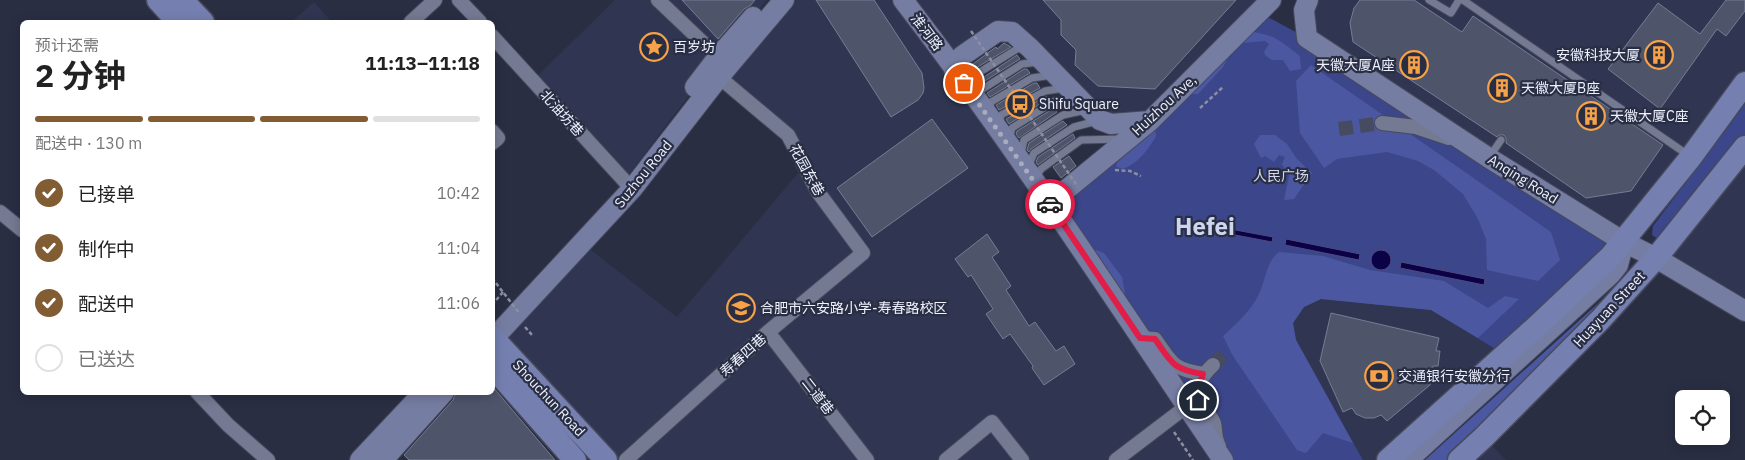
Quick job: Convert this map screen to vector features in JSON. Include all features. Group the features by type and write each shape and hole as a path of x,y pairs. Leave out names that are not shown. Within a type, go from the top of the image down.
{"main road":[{"path":"158,0 183,6 200,20"},
{"name":"Suzhou Road","path":"628,185 718,56 767,0"},
{"name":"Suzhou Road","path":"495,332 628,185 784,0"},
{"name":"淮河路","path":"903,0 1050,203 1224,460"},
{"name":"Huizhou Ave,","path":"1050,203 1150,121 1271,0"},
{"name":"Anqing Road","path":"1308,0 1304,10 1307,38 1489,158 1624,242 1656,258 1745,311"},
{"path":"954,70 962,56 998,31 1012,32 1066,86 1111,124 1150,121"},
{"name":"Huayuan Street","path":"1388,460 1537,326 1611,256 1691,157 1745,83"},
{"name":"Huayuan Street","path":"1460,460 1600,320 1656,258 1745,147"},
{"name":"Huayuan Street","path":"1408,460 1610,276 1618,265 1624,242"},
{"name":"Shouchun Road","path":"495,336 606,460"},
{"name":"Shouchun Road","path":"495,369 575,460"},
{"path":"360,460 421,395"},
{"path":"383,460 441,395"}],"street":[{"path":"414,20 435,0"},
{"path":"459,0 478,20"},
{"path":"658,0 718,56"},
{"name":"北油坊巷","path":"495,39 628,185"},
{"name":"花园东巷","path":"719,77 788,135 818,192 863,253"},
{"path":"1382,123 1416,127 1471,146"},
{"path":"0,212 20,228"},
{"name":"寿春四巷","path":"626,460 768,332 863,253"},
{"name":"二道巷","path":"768,332 867,460"},
{"path":"1140,338 1155,339 1174,366 1187,372 1208,370 1198,388 1198,400 1214,423 1214,438 1224,460"},
{"path":"200,395 228,425 268,460"},
{"path":"1116,460 1187,406"},
{"path":"946,460 992,422 1022,460"}],"lane":[{"path":"1429,0 1451,13 1460,0"},
{"path":"1464,0 1691,157"},
{"path":"1066,86 1022,64 982,90 1002,137 1034,154 1074,127 1066,86 1017,49 975,75 1002,137 1041,169 1081,140 1128,138"},
{"path":"1002,137 991,102 1032,78 1066,86"},
{"path":"1002,137 1012,128 1055,101 1066,86"},
{"path":"1002,137 1001,115 1044,91 1066,86"},
{"path":"1002,137 1024,140 1063,115 1066,86"},
{"path":"1489,158 1501,140"}],"path":[{"path":"971,31 1078,187 1076,196"},
{"path":"1200,108 1223,87"},
{"path":"495,282 520,314"},
{"path":"495,301 503,292"},
{"path":"1171,428 1193,460"}],"shaded area":[{"path":"615,0 767,0 718,57 624,181 533,80"},
{"path":"784,0 1271,0 1150,121 1111,124 1011,32 955,70 1223,460 606,460 495,337 582,243 677,317 804,166 788,135 719,77"},
{"path":"1308,0 1745,0 1745,83 1624,242 1307,38"},
{"path":"314,2 330,20 293,20"},
{"path":"1254,32 1274,38 1300,56 1301,69 1290,71 1283,60 1272,60 1266,56 1264,52 1269,44 1265,41 1243,43 1233,49 1223,67 1198,94 1189,94 1239,35"},
{"path":"1311,65 1551,232 1560,260 1538,281 1487,270 1486,239 1478,219 1463,194 1434,170 1418,161 1387,152 1337,159 1324,168 1300,133 1296,81"},
{"path":"1155,129 1156,136 1138,160 1122,169 1116,166 1147,133"},
{"path":"1260,135 1275,135 1287,144 1297,159 1312,173 1294,199 1284,200 1289,176 1282,164 1285,157 1279,155 1274,162 1265,156 1261,158 1254,144"},
{"path":"1745,147 1745,311 1656,258"},
{"path":"1230,229 1273,237 1272,242 1230,234"},
{"path":"1286,239 1360,254 1359,260 1285,245"},
{"path":"1096,250 1104,253 1122,277 1125,293 1121,300 1087,254"},
{"path":"1381,250 1388,253 1391,260 1388,267 1381,270 1374,267 1371,260 1374,253"},
{"path":"1279,252 1323,256 1370,270 1444,281 1488,308 1505,296 1519,299 1478,338 1431,310 1321,299 1304,307 1293,323 1296,340 1353,443 1323,433 1306,453 1297,450 1233,356 1223,336 1252,306 1259,294 1271,261"},
{"path":"1401,262 1485,279 1484,285 1400,268"},
{"path":"1621,287 1448,460 1425,460 1614,289"},
{"path":"1321,299 1431,310 1505,355 1388,460 1363,460 1296,340 1293,323 1304,307"},
{"path":"1484,437 1506,460 1459,460"}],"green space":[{"name":"人民广场","path":"1260,13 1307,38 1624,242 1505,355 1431,310 1321,299 1304,307 1293,323 1296,340 1363,460 1223,460 1050,203"},
{"path":"1745,104 1745,137 1658,239 1652,235 1653,226"}],"building":[{"path":"682,0 755,0 744,9 718,39"},
{"path":"816,0 874,0 922,73 924,88 918,100 891,117"},
{"path":"1043,0 1236,0 1155,89 1098,86 1075,65 1076,50 1061,35 1061,20"},
{"path":"1360,0 1414,0 1462,32 1473,16 1663,145 1631,191 1586,198 1506,143 1504,135 1497,137 1353,42 1350,23 1354,8"},
{"name":"安徽科技大厦","path":"1726,0 1745,0 1745,11 1726,36 1717,29 1660,109 1608,69 1658,3 1700,34"},
{"path":"1004,43 1011,47 971,71 970,66"},
{"path":"1017,55 1020,59 980,84 978,81"},
{"path":"1024,69 1027,69 1030,73 990,97 987,93"},
{"path":"1037,83 1040,88 999,110 996,105"},
{"path":"1046,96 1048,99 1009,124 1006,119"},
{"path":"1054,108 1057,112 1019,138 1016,134 1017,131"},
{"path":"932,119 968,168 872,237 837,188"},
{"path":"1063,121 1067,125 1029,152 1027,150 1029,143"},
{"path":"1073,134 1075,138 1038,165 1036,162 1038,157"},
{"path":"1069,156 1076,166 1061,178 1053,167"},
{"path":"987,234 999,252 992,257 1011,286 1006,290 1029,326 1035,322 1056,351 1064,346 1075,364 1044,385 1010,334 1003,339 986,314 993,309 971,275 968,277 955,259"},
{"name":"交通银行安徽分行","path":"1331,313 1439,338 1436,351 1440,351 1438,366 1433,366 1430,385 1387,421 1381,415 1374,418 1365,418 1356,414 1352,408 1343,412 1320,361"},
{"path":"495,390 555,460 409,460 404,455 453,400 455,395 495,395"}],"tunnel":[{"path":"1339,129 1382,123"},
{"path":"1213,365 1226,352"}],"way so far":[{"path":"964,83 1050,204"}],"place":[{"name":"百岁坊","path":"654,47"},
{"name":"安徽科技大厦","path":"1659,55"},
{"name":"天徽大厦A座","path":"1414,65"},
{"name":"天徽大厦B座","path":"1502,88"},
{"name":"Shifu Square","path":"1020,104"},
{"name":"天徽大厦C座","path":"1591,116"},
{"name":"合肥市六安路小学-寿春路校区","path":"741,308"},
{"name":"交通银行安徽分行","path":"1379,376"}],"district":[{"name":"Hefei","path":"1205,227"}],"route":[{"path":"1050,204 1140,338 1155,339 1174,366 1187,372 1203,374 1198,388 1198,400"}]}
